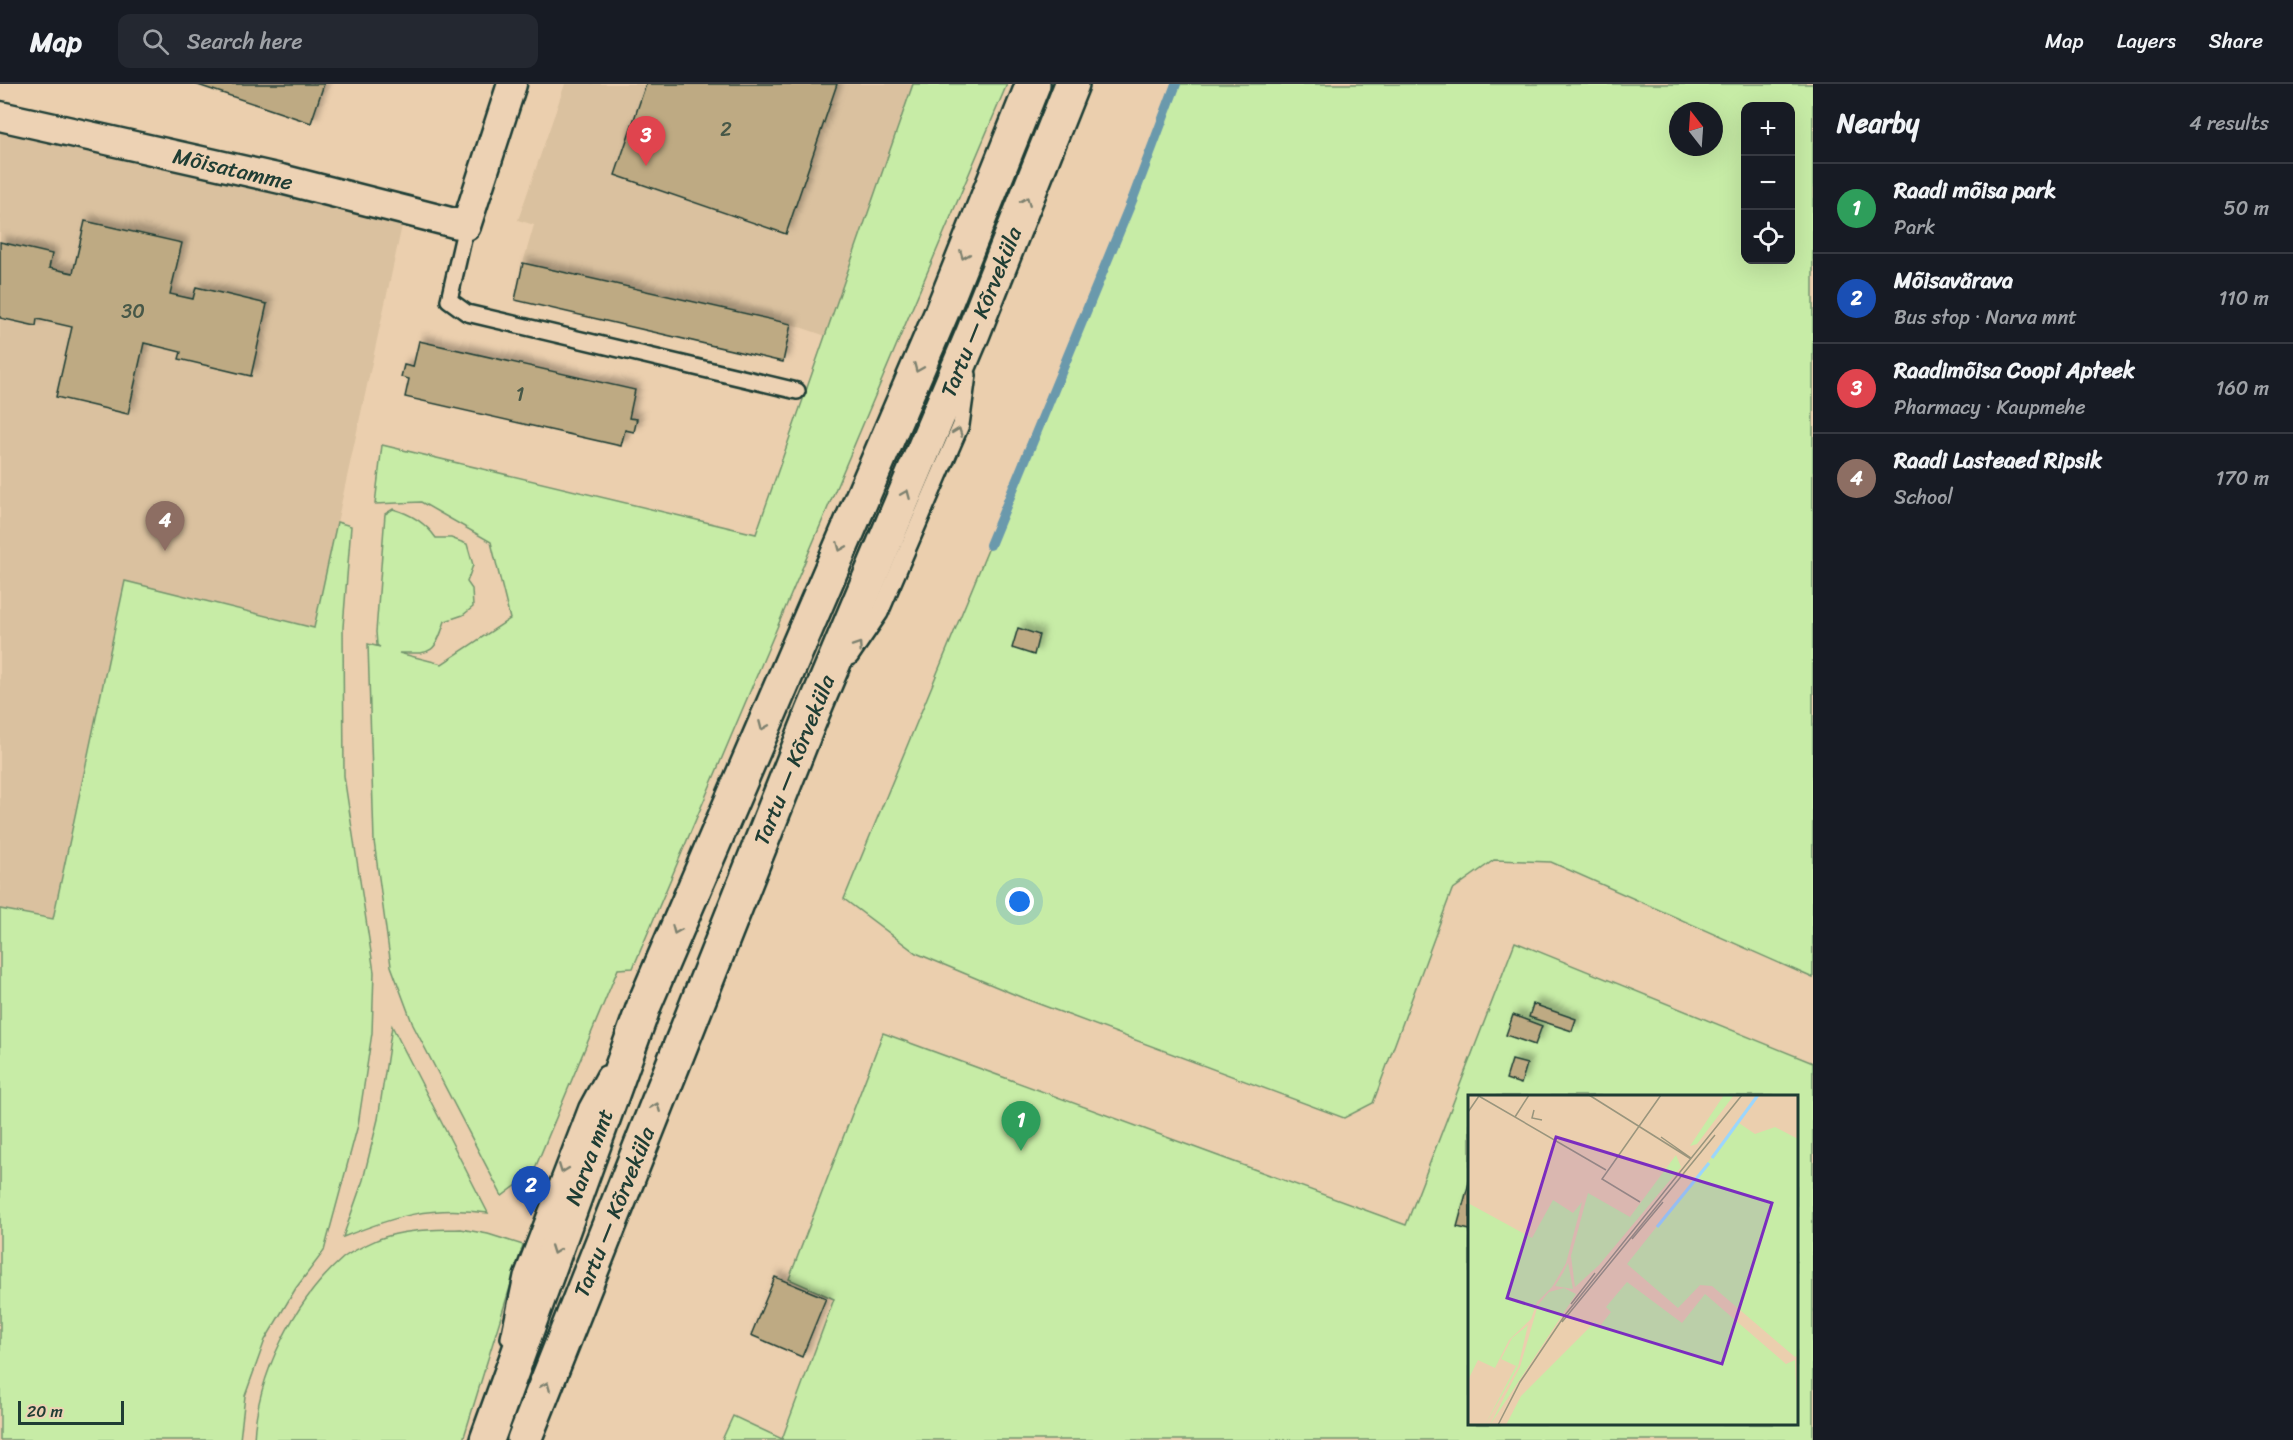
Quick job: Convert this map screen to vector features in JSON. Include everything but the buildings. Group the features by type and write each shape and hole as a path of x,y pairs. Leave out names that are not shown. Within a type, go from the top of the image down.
{"main road":[{"name":"Tartu — Kõrveküla","path":"698,876 941,314 1033,84"},
{"name":"Tartu — Kõrveküla","path":"524,1440 813,712 973,333 1072,84"},
{"name":"Narva mnt","path":"487,1438 645,1003 698,876"}],"street":[{"path":"466,226 512,84"},
{"name":"Mõisatamme","path":"0,116 281,179 466,226"}],"lane":[{"path":"466,226 449,300 467,313 797,391"}],"shaded area":[{"path":"565,84 913,84 826,336 791,324 523,263 534,225 518,220"},
{"path":"0,131 403,221 314,628 125,581 53,919 0,909"}],"green space":[{"path":"913,84 1007,84 633,968 618,969 533,1173 502,1196 413,1025 391,966 374,841 368,644 380,647 377,645 376,632 385,514 393,509 400,511 422,523 436,538 451,538 467,544 473,565 467,582 472,589 473,607 463,615 445,621 438,641 430,650 418,653 399,653 442,664 510,619 491,542 421,502 375,504 382,445 756,534"},
{"path":"1176,84 1813,84 1813,978 1551,862 1494,860 1452,890 1373,1103 1344,1118 1023,998 916,953 844,899 1133,198"},
{"path":"337,522 351,526 343,627 344,776 374,972 372,1033 358,1125 324,1251 296,1288 265,1340 245,1396 240,1440 0,1440 0,909 53,919 125,581 314,628"},
{"path":"1515,942 1813,1063 1813,1440 722,1440 733,1416 782,1439 834,1299 789,1279 883,1033 1406,1225"},
{"path":"392,1026 488,1213 448,1210 414,1214 380,1223 343,1237 363,1180 378,1119"},
{"path":"461,1229 488,1234 523,1245 463,1440 254,1440 262,1390 281,1341 294,1317 325,1276 347,1255 379,1239 409,1232"}],"waterway":[{"path":"990,545 1133,198 1176,84"}],"place":[{"name":"Raadimõisa Coopi Apteek","path":"646,166"},
{"name":"Raadi Lasteaed Ripsik","path":"165,551"},
{"name":"Raadi mõisa park","path":"1021,1151"},
{"name":"Mõisavärava","path":"531,1216"}]}
